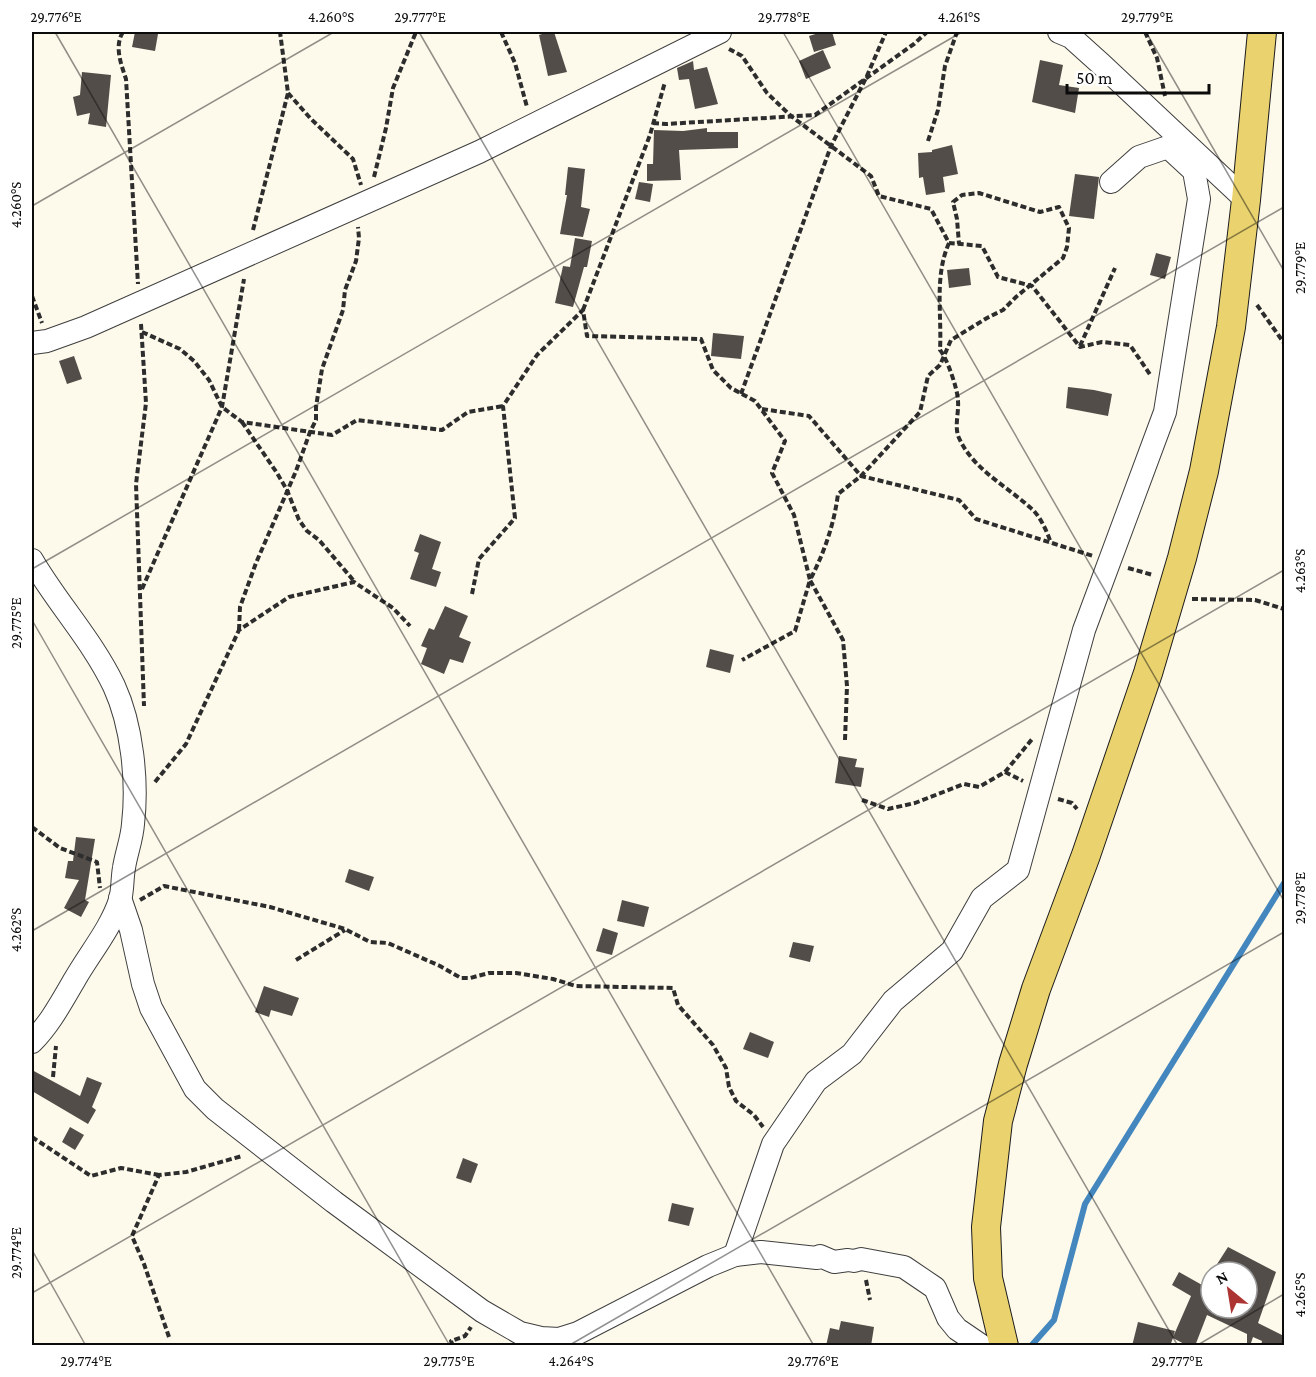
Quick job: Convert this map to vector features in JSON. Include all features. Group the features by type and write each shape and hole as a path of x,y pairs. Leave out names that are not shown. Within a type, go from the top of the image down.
{"main road":[{"path":"994,1345 986,1227 998,1121 1036,989 1095,830 1148,673 1173,591 1204,471 1231,327 1262,32"}],"street":[{"path":"1059,32 1071,38 1101,64 1246,200"},
{"path":"39,342 86,327 479,152 710,36"},
{"path":"735,1255 773,1144 816,1081 852,1054 893,1001 952,951 982,898 1018,870 1084,630 1165,412 1199,199 1194,171 1168,147 1139,157 1111,182"},
{"path":"32,560 96,652 114,687 125,716 131,743 134,808 118,910 47,1024 32,1042"},
{"path":"118,910 151,1008 195,1089 215,1109 482,1311 520,1333 541,1338 560,1339 578,1333 708,1266 735,1255 760,1252 817,1258 820,1256 834,1262 848,1260 854,1262 861,1259 904,1267 935,1288 948,1318 957,1329 994,1345"}],"path":[{"path":"123,32 120,38 119,59 126,79 146,403 136,484 145,709"},
{"path":"140,592 222,407 248,256 288,93 280,32"},
{"path":"134,808 186,744 239,630 240,607 256,563 316,420 322,369 343,310 345,290 356,261 358,227 368,202 393,88 416,32"},
{"path":"501,32 515,63 525,103 535,125"},
{"path":"741,394 831,146 866,78 886,32"},
{"path":"653,123 815,115 914,44 927,32"},
{"path":"928,141 938,110 945,66 957,32"},
{"path":"1145,32 1157,58 1172,130"},
{"path":"710,36 742,56 767,93 791,116 871,176 879,196 931,209 949,243"},
{"path":"472,594 479,559 515,518 503,406 537,355 583,310 653,123 673,55"},
{"path":"288,93 311,119 354,159 368,202"},
{"path":"742,660 795,631 810,580 825,550 838,494 861,476 920,412 928,376 946,356 951,340 1003,310 1063,258 1069,228 1059,207 1040,212 979,193 962,195 953,202 959,244"},
{"path":"949,243 982,246 998,277 1032,286 1080,347"},
{"path":"949,243 942,259 939,312 940,350 946,356 958,402 957,436 988,474 1035,512 1047,531 1051,543"},
{"path":"1080,347 1115,268"},
{"path":"1236,282 1256,304 1284,344"},
{"path":"32,296 39,342"},
{"path":"583,310 587,336 701,339 713,370 731,388 755,401 785,441 772,473 794,515 810,580 843,640 847,686 844,740"},
{"path":"141,332 180,349 194,361 209,381 222,407 242,422 287,490 298,520 307,531 320,540 354,582 393,608 410,626"},
{"path":"1080,347 1102,342 1130,345 1167,399"},
{"path":"242,422 332,435 357,420 442,430 468,412 503,406"},
{"path":"761,409 809,416 861,476 959,500 976,519 1109,562 1173,591 1255,600 1284,609"},
{"path":"239,630 289,597 354,582"},
{"path":"862,800 888,809 915,803 964,784 979,787 1005,772 1035,736"},
{"path":"1041,787 1052,798 1072,803 1095,830"},
{"path":"32,827 60,848 97,862 102,903 118,910 164,886 270,907 345,929 370,942 388,943 461,978 489,973 516,973 553,979 576,986 673,988 678,1005 713,1045 726,1068 729,1087 736,1101 753,1115 773,1144"},
{"path":"296,960 345,929"},
{"path":"32,1137 91,1176 121,1168 159,1175 186,1172 267,1149"},
{"path":"159,1175 132,1236 169,1337"},
{"path":"453,1346 451,1341 465,1336 482,1311"}],"building":[{"path":"135,32 158,34 155,51 132,47"},
{"path":"554,32 567,72 548,76 539,35"},
{"path":"832,32 836,45 814,52 809,36"},
{"path":"823,50 831,68 806,79 799,61"},
{"path":"1040,60 1063,65 1059,85 1079,88 1075,113 1032,102"},
{"path":"693,61 694,70 707,67 718,104 695,109 689,79 679,80 677,68"},
{"path":"82,72 111,75 106,127 88,124 90,113 77,116 73,97 80,95"},
{"path":"707,128 707,132 738,132 738,148 679,150 681,180 647,181 647,164 653,164 654,130 683,131"},
{"path":"952,145 958,174 943,177 945,192 926,195 923,177 919,178 918,153 932,152 932,150"},
{"path":"568,167 585,169 581,207 590,209 583,237 560,234 567,195 565,195"},
{"path":"1075,174 1099,177 1094,219 1069,216"},
{"path":"639,182 653,184 650,202 635,199"},
{"path":"575,238 592,241 587,267 584,267 573,307 555,303 563,266 570,267"},
{"path":"1156,253 1171,257 1165,279 1150,275"},
{"path":"969,268 971,285 949,288 947,270"},
{"path":"713,333 744,336 741,359 711,356"},
{"path":"74,356 82,379 67,384 59,361"},
{"path":"1068,387 1112,394 1108,416 1066,408"},
{"path":"420,534 441,542 432,569 441,572 436,587 410,579 419,553 414,551"},
{"path":"445,606 468,616 459,637 471,642 463,663 450,659 444,674 421,664 427,648 421,646 429,628 434,630"},
{"path":"710,649 734,655 730,673 706,667"},
{"path":"839,756 857,759 855,767 864,768 861,787 835,783"},
{"path":"76,837 95,839 85,900 89,902 81,917 64,908 79,880 65,878 68,861 73,861"},
{"path":"349,869 374,877 369,891 345,882"},
{"path":"622,900 649,907 644,927 617,921"},
{"path":"603,928 618,933 612,955 596,951"},
{"path":"793,942 814,946 810,962 789,957"},
{"path":"264,986 299,998 292,1016 271,1010 269,1017 255,1012"},
{"path":"750,1032 774,1042 768,1058 743,1049"},
{"path":"32,1070 80,1096 87,1077 102,1083 92,1107 96,1110 88,1124 32,1091"},
{"path":"70,1127 84,1135 75,1150 62,1142"},
{"path":"463,1158 478,1164 471,1183 456,1178"},
{"path":"672,1203 694,1208 689,1226 668,1221"},
{"path":"1228,1247 1253,1260 1220,1260"},
{"path":"1259,1263 1276,1272 1258,1323 1284,1336 1284,1346 1261,1346 1262,1341 1253,1337 1250,1346 1247,1346 1247,1334 1218,1320 1259,1320"},
{"path":"1179,1272 1199,1283 1199,1320 1205,1320 1195,1346 1188,1346 1173,1338 1170,1346 1132,1346 1138,1322 1175,1331 1173,1337 1191,1296 1172,1285"},
{"path":"841,1321 874,1327 871,1346 826,1346 830,1328 839,1330"}],"waterway":[{"path":"1031,1346 1054,1320 1085,1204 1284,883"}]}
